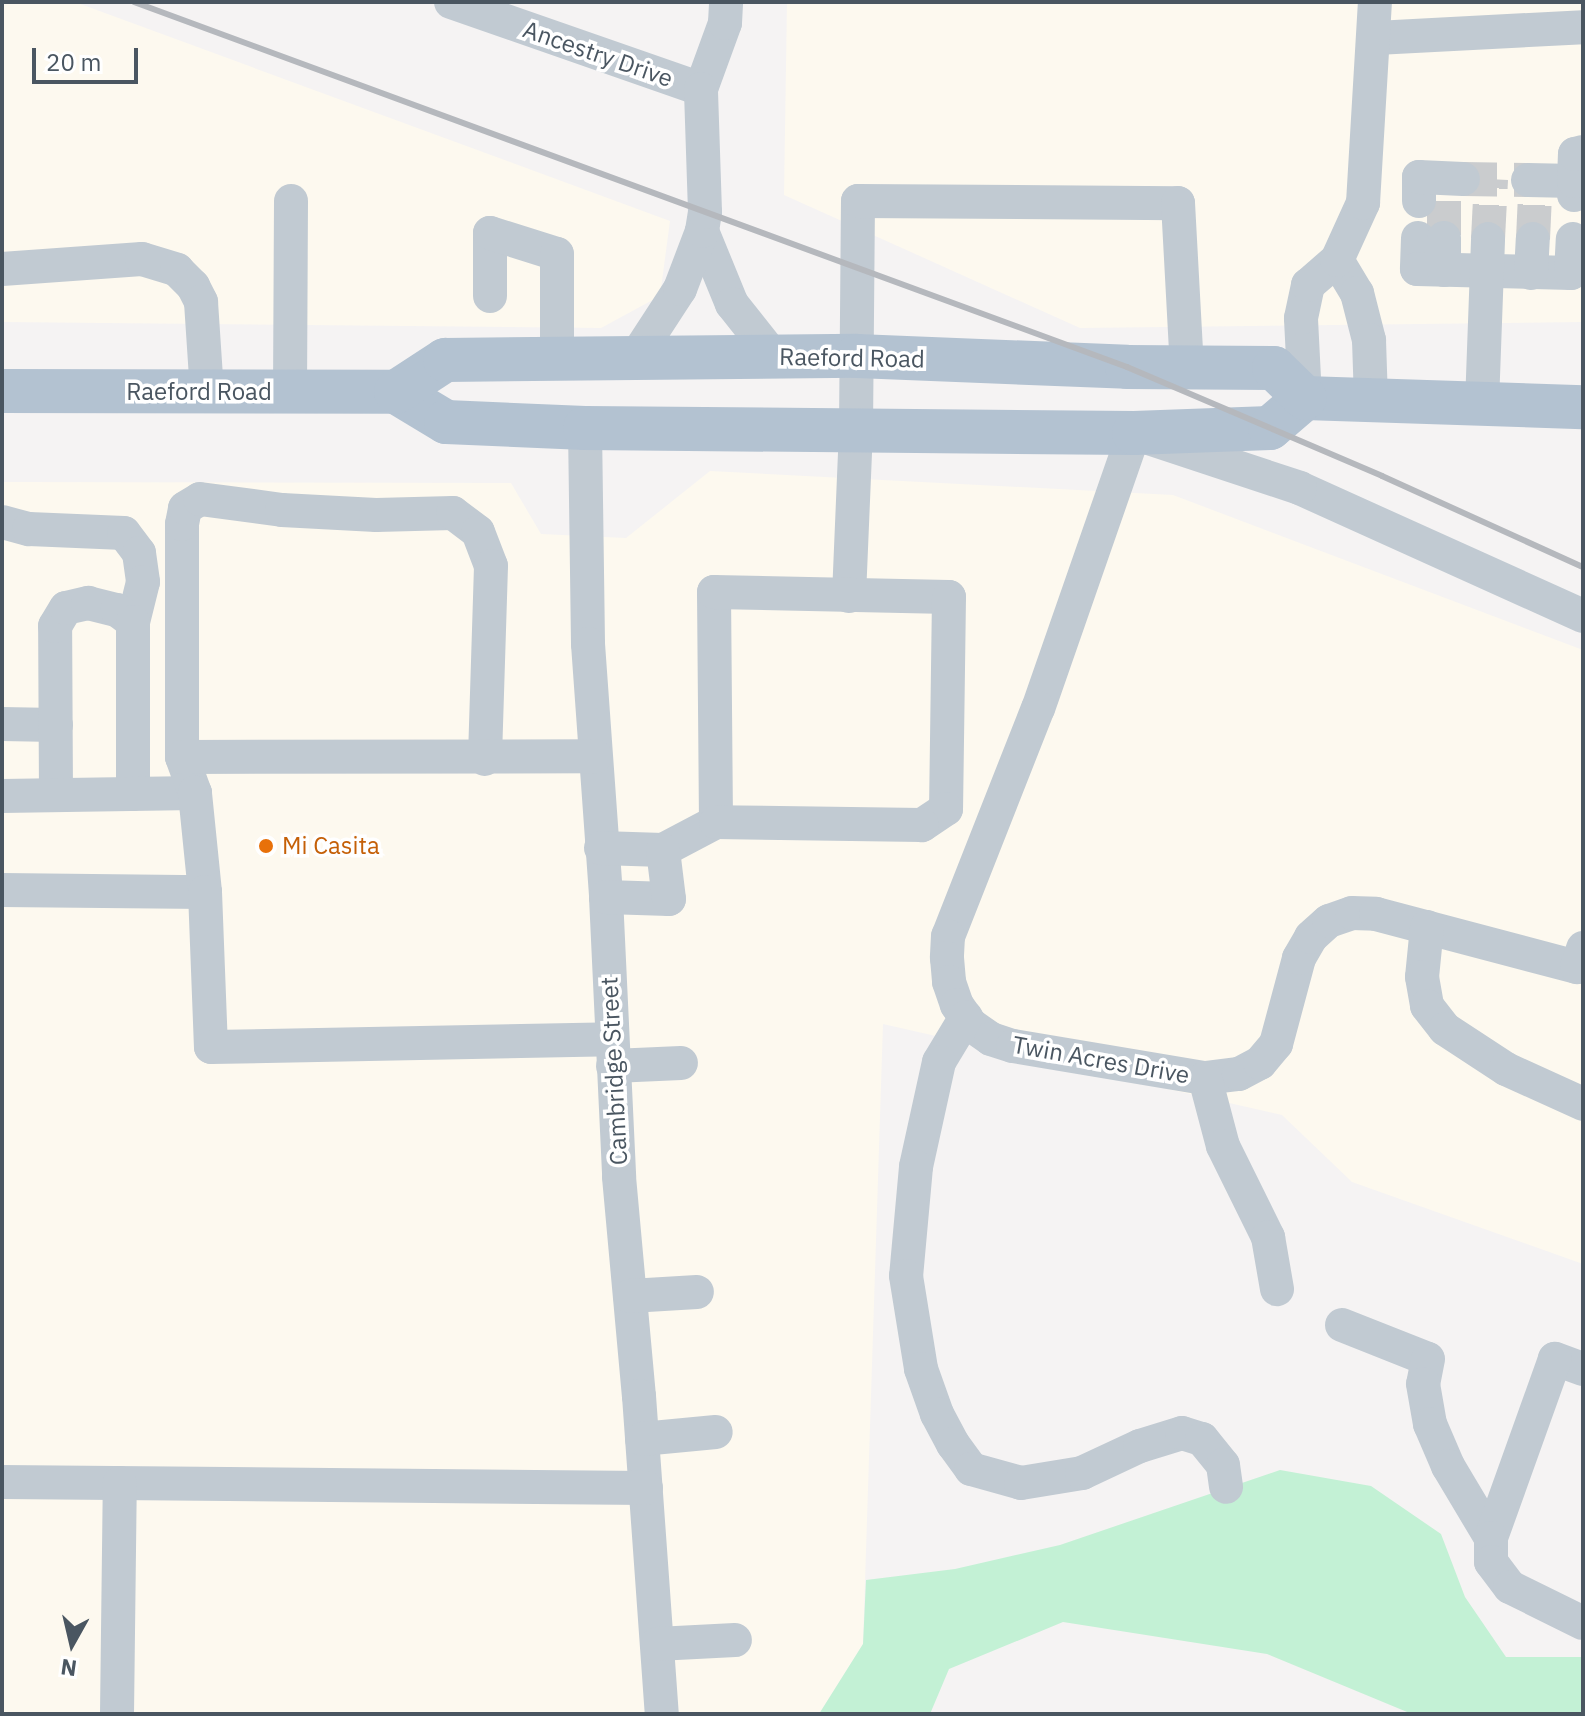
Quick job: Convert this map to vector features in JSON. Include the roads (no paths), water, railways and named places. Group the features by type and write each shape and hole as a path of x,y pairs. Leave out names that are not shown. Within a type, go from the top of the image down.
{"main road":[{"name":"Raeford Road","path":"2,391 396,392 445,360 857,356 1187,368 1274,368 1305,398"},
{"path":"396,392 446,422 585,428 1134,433 1270,428 1305,398 1583,407"}],"street":[{"name":"Ancestry Drive","path":"451,2 701,89"},
{"name":"Ancestry Drive","path":"635,358 680,289 702,231 705,212 701,89 725,23 726,2"},
{"path":"1305,398 1301,318 1308,285 1337,260 1363,203 1369,69 1376,38 1375,2"},
{"path":"1376,38 1583,27"},
{"path":"1533,185 1577,176"},
{"path":"290,392 291,201"},
{"path":"849,596 856,429 858,201 1178,203 1187,368"},
{"name":"Ancestry Drive","path":"702,231 732,304 774,357"},
{"path":"490,296 490,233 557,254 557,359"},
{"path":"1531,273 1533,239"},
{"path":"1436,249 1488,255 1531,273 1571,273 1573,239"},
{"path":"1482,404 1488,255"},
{"path":"2,269 142,259 177,270 193,286 201,302 207,392"},
{"path":"1337,260 1357,293 1369,340 1371,399"},
{"name":"Cambridge Street","path":"585,428 588,644 606,897 613,1052 662,1714"},
{"path":"1134,433 1300,488 1583,616"},
{"name":"Twin Acres Drive","path":"1134,433 1038,708 948,936 949,982 966,1017 991,1039 1013,1046 1205,1078 1239,1074 1260,1063 1276,1044 1299,958 1311,937 1329,921 1352,913 1376,914 1525,951 1581,961"},
{"path":"485,759 491,566 478,532 453,513 376,515 282,510 200,499 185,508 182,524 182,757 195,793 205,892 211,1047 613,1052 681,1063"},
{"path":"2,522 29,529 124,533 139,553 143,582 133,622 133,794"},
{"path":"601,848 663,850 716,822 922,825 946,809 949,597 714,592 716,822"},
{"path":"56,795 55,626 66,608 88,603 117,610 133,622"},
{"path":"2,724 56,725"},
{"path":"182,757 485,759 595,756"},
{"path":"2,796 195,793"},
{"path":"606,897 669,899 663,850"},
{"path":"2,890 205,892"},
{"path":"1427,927 1422,977 1427,1006 1445,1029 1506,1069 1583,1104"},
{"path":"966,1017 939,1062 916,1167 906,1276 921,1369 937,1414 953,1444 971,1469 1021,1483 1082,1473 1140,1446 1182,1433 1202,1439 1223,1465 1226,1487"},
{"path":"1205,1078 1223,1146 1268,1237 1277,1289"},
{"path":"630,1296 697,1292"},
{"path":"1342,1325 1428,1359 1423,1384 1430,1424 1448,1466 1491,1538"},
{"path":"1583,1369 1555,1359 1491,1538 1491,1562 1510,1587 1583,1623"},
{"path":"642,1439 716,1432"},
{"path":"2,1482 646,1488"},
{"path":"117,1714 120,1483"},
{"path":"657,1644 735,1640"}],"tunnel":[{"path":"1463,179 1528,180"},
{"path":"1488,239 1491,179"},
{"path":"1533,239 1535,195"},
{"path":"1444,201 1444,238"}],"railway":[{"path":"134,2 1127,367 1382,476 1583,567"}],"place":[{"name":"Mi Casita","path":"266,846"}]}
